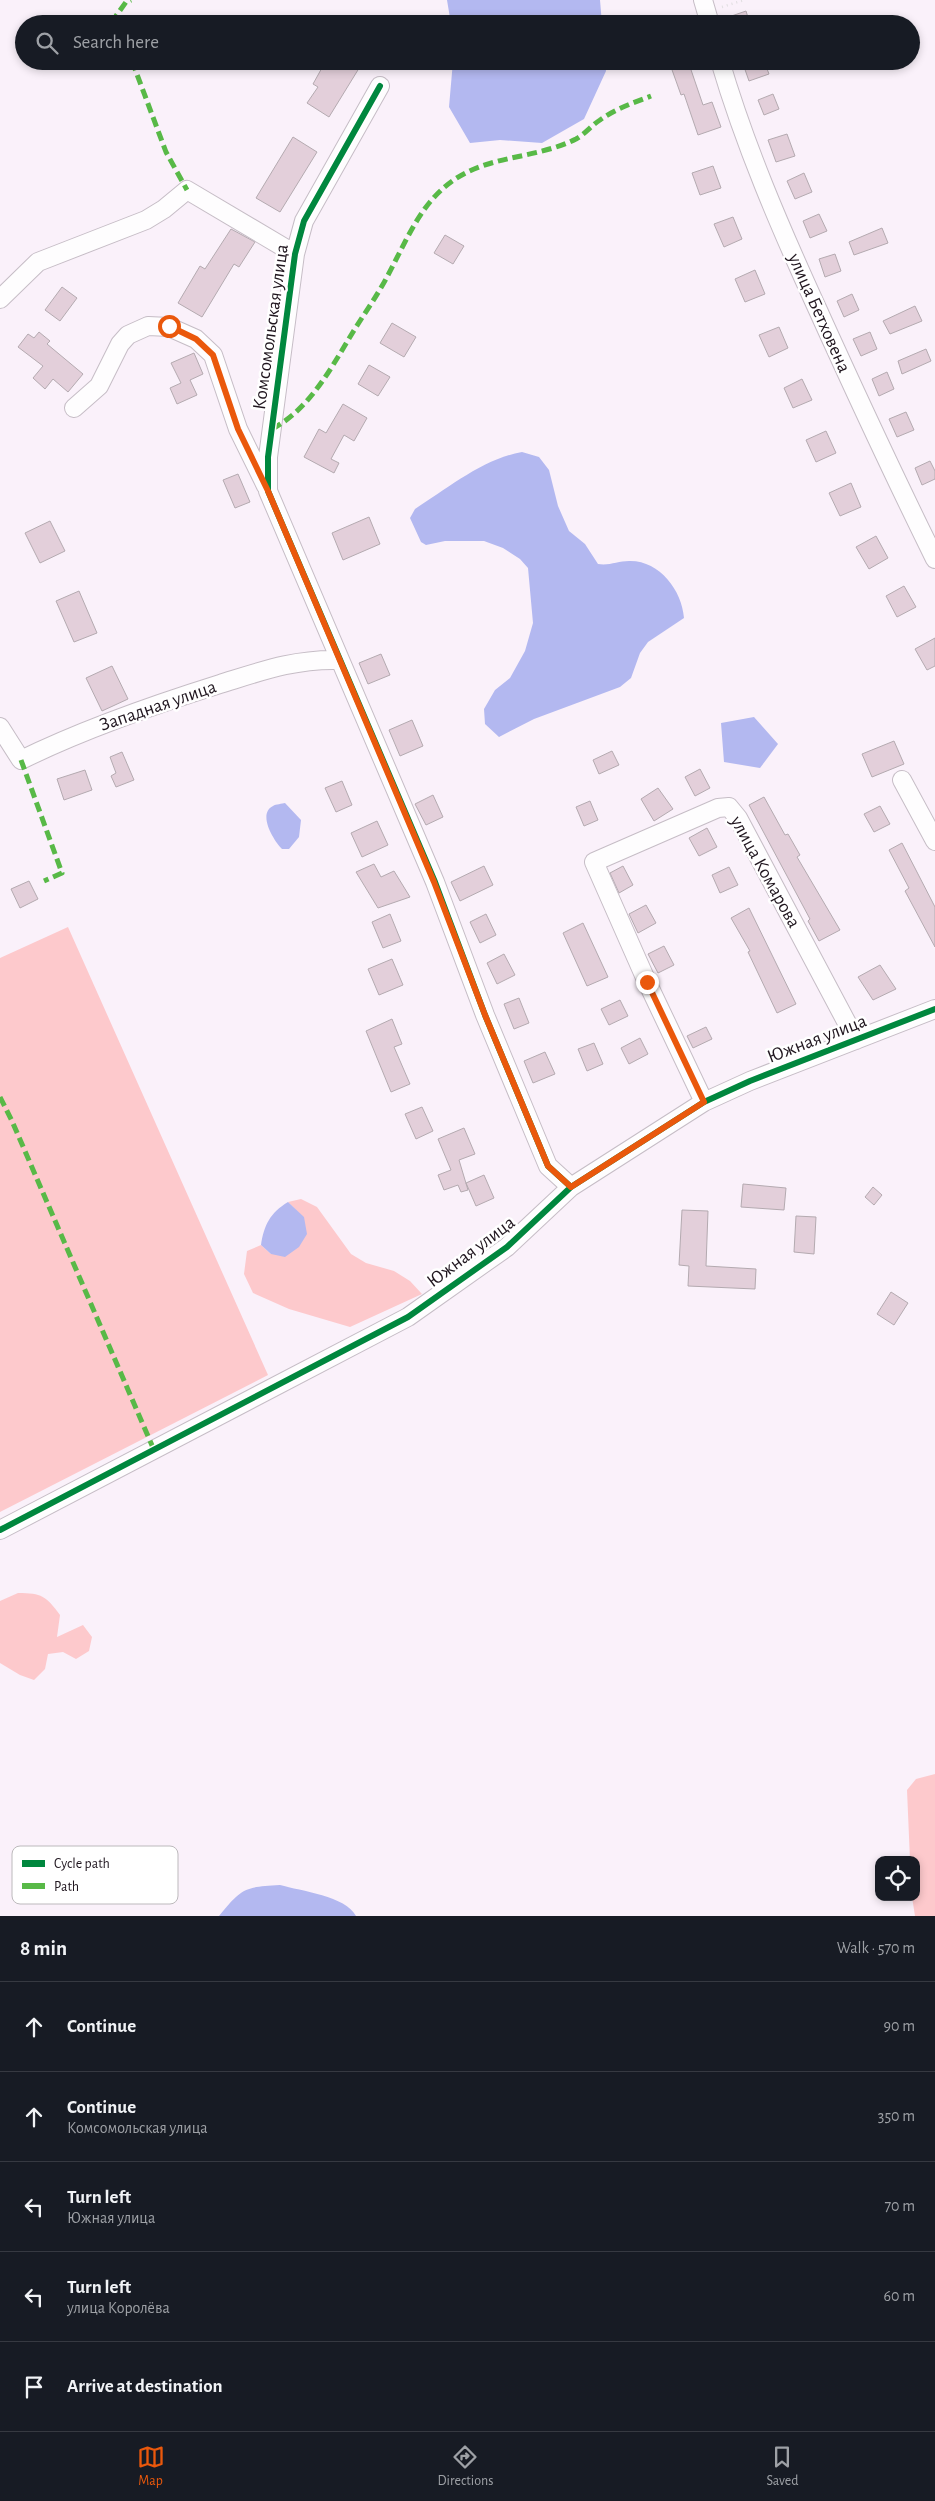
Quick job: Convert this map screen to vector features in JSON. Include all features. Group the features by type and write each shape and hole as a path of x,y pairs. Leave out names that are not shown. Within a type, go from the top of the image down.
{"street":[{"name":"улица Бетховена","path":"723,70 745,138 779,224 846,373 935,559"},
{"name":"Комсомольская улица","path":"380,86 308,213 294,254 268,457 268,491 338,660 438,890 485,1015 548,1166 571,1187"},
{"path":"0,299 38,262 146,220 164,209 187,190 294,254"},
{"path":"74,408 99,386 120,344 128,335 148,326 169,326 196,339 213,355 238,429 268,491"},
{"name":"Западная улица","path":"0,727 21,760 54,744 173,699 265,669 295,662 338,660"},
{"path":"902,780 935,842"},
{"name":"улица Комарова","path":"704,1102 647,982 594,862 718,808 729,807 738,818 856,1040"},
{"name":"Южная улица","path":"0,1530 408,1317 507,1248 571,1187 704,1102 750,1081 935,1009"}],"path":[{"path":"706,12 744,0"}],"shaded area":[{"path":"68,927 268,1375 0,1512 0,958"},
{"path":"301,1199 317,1207 351,1254 366,1263 394,1271 410,1281 422,1294 350,1327 289,1309 253,1293 244,1274 247,1251 261,1245 271,1254 304,1218 288,1202"},
{"path":"18,1593 38,1595 51,1604 60,1615 57,1637 83,1625 92,1637 89,1651 76,1659 63,1652 48,1654 45,1669 34,1680 20,1675 0,1663 0,1601"},
{"path":"935,1774 935,1916 915,1916 913,1901 920,1901 920,1856 910,1856 907,1790 916,1779"}],"water":[{"path":"447,0 600,0 601,15 450,15"},
{"path":"452,70 606,70 584,119 542,143 500,140 470,143 449,107"},
{"path":"522,452 539,457 549,470 558,506 569,531 585,544 598,564 629,561 640,562 659,571 674,587 679,597 684,618 648,642 640,653 631,678 620,687 534,719 499,737 485,724 484,709 495,690 510,678 525,651 533,623 528,568 520,559 503,548 484,541 445,541 426,545 421,542 410,518 415,509 466,475 493,461"},
{"path":"754,717 778,744 760,768 724,762 721,723"},
{"path":"285,803 301,820 299,837 289,849 282,849 271,834 267,821 268,810 274,805"},
{"path":"288,1202 304,1217 307,1234 299,1247 285,1257 271,1254 261,1245 264,1231 272,1215"},
{"path":"280,1885 333,1899 351,1909 356,1916 219,1916 239,1894 251,1888"}],"building":[{"path":"746,11 747,15 734,15"},
{"path":"321,70 358,70 329,117 307,103 318,87 313,84"},
{"path":"672,70 691,70 703,105 712,102 721,127 698,135 684,94 681,95"},
{"path":"745,70 767,70 769,74 749,81"},
{"path":"773,94 779,109 764,115 758,100"},
{"path":"787,134 795,156 776,162 768,140"},
{"path":"293,137 317,152 280,212 256,198"},
{"path":"713,166 721,188 700,195 692,173"},
{"path":"804,173 812,192 795,199 787,181"},
{"path":"819,214 827,231 810,238 803,221"},
{"path":"733,217 742,239 724,247 714,224"},
{"path":"882,228 888,243 854,255 849,242"},
{"path":"231,229 255,242 239,267 234,264 202,317 178,303 200,266 205,269"},
{"path":"445,235 464,246 453,264 434,253"},
{"path":"835,254 841,271 825,277 819,259"},
{"path":"755,270 765,294 745,302 735,279"},
{"path":"62,287 77,298 60,321 45,310"},
{"path":"852,294 859,310 844,317 837,301"},
{"path":"915,306 922,321 890,334 883,321"},
{"path":"392,323 416,337 404,357 380,343"},
{"path":"779,327 788,348 769,357 759,335"},
{"path":"39,332 50,341 47,344 83,374 68,392 53,379 45,389 33,378 43,366 18,347 28,334 34,338"},
{"path":"870,332 877,349 861,356 853,339"},
{"path":"926,349 931,361 902,374 898,361"},
{"path":"194,353 203,374 190,380 197,395 177,404 170,388 181,383 171,363"},
{"path":"369,365 390,377 378,396 358,384"},
{"path":"887,372 894,389 879,396 872,379"},
{"path":"802,379 812,400 793,408 784,388"},
{"path":"343,404 367,418 354,441 344,435 331,459 339,463 334,473 304,457 319,429 326,433"},
{"path":"906,412 914,430 897,437 889,419"},
{"path":"826,431 836,453 816,462 806,440"},
{"path":"930,461 935,471 935,479 922,485 915,468"},
{"path":"238,474 250,502 235,508 223,480"},
{"path":"851,483 861,507 840,516 829,493"},
{"path":"369,517 380,544 343,560 332,533"},
{"path":"50,521 65,551 40,563 25,533"},
{"path":"876,536 888,558 869,569 856,547"},
{"path":"904,586 916,607 897,617 886,596"},
{"path":"79,591 97,633 74,642 56,601"},
{"path":"935,638 935,666 927,670 915,649"},
{"path":"381,654 390,675 368,684 359,663"},
{"path":"112,666 128,699 102,711 86,678"},
{"path":"412,720 423,746 400,756 389,730"},
{"path":"894,741 904,764 872,777 862,754"},
{"path":"612,751 619,765 599,774 593,760"},
{"path":"122,752 134,780 116,787 111,776 116,773 110,757"},
{"path":"700,769 710,788 695,796 685,777"},
{"path":"85,770 92,790 64,800 57,779"},
{"path":"342,781 352,805 336,812 325,788"},
{"path":"658,788 673,809 654,821 641,799"},
{"path":"433,795 443,817 426,825 415,804"},
{"path":"764,797 785,835 788,834 800,855 797,857 840,930 819,941 808,921 810,919 749,805"},
{"path":"590,801 598,820 584,826 576,807"},
{"path":"880,806 890,824 874,832 864,814"},
{"path":"377,821 388,845 362,857 351,833"},
{"path":"707,828 717,847 699,856 689,838"},
{"path":"902,843 935,907 935,947 905,891 909,888 889,850"},
{"path":"374,864 381,877 394,871 410,897 378,908 356,872"},
{"path":"484,866 493,885 460,901 451,882"},
{"path":"623,866 633,885 619,893 610,873"},
{"path":"729,867 738,885 720,893 712,875"},
{"path":"29,881 38,899 20,908 11,889"},
{"path":"646,905 656,923 638,933 629,914"},
{"path":"749,908 796,1004 777,1013 748,952 750,951 731,918"},
{"path":"390,914 401,941 383,948 372,922"},
{"path":"486,914 496,935 480,943 470,922"},
{"path":"583,923 608,977 587,986 563,933"},
{"path":"664,946 674,965 658,973 648,954"},
{"path":"504,954 515,975 497,984 487,963"},
{"path":"392,959 403,985 379,995 368,969"},
{"path":"880,965 896,989 873,1000 858,977"},
{"path":"519,998 529,1023 514,1029 504,1004"},
{"path":"620,1000 628,1016 609,1025 601,1009"},
{"path":"392,1019 402,1044 394,1047 410,1084 391,1092 366,1031"},
{"path":"706,1027 712,1039 693,1048 687,1036"},
{"path":"640,1038 648,1054 629,1064 621,1048"},
{"path":"594,1043 603,1064 587,1071 578,1049"},
{"path":"545,1052 555,1074 533,1083 524,1061"},
{"path":"422,1107 433,1131 416,1139 405,1114"},
{"path":"464,1128 475,1154 459,1160 468,1190 461,1192 458,1185 444,1190 438,1175 451,1170 438,1139"},
{"path":"484,1175 494,1198 476,1206 466,1183"},
{"path":"743,1184 786,1188 784,1210 741,1207"},
{"path":"873,1187 882,1195 874,1205 865,1197"},
{"path":"682,1210 708,1211 706,1266 756,1269 755,1289 688,1286 689,1266 679,1265"},
{"path":"796,1216 816,1217 814,1254 794,1252"},
{"path":"891,1292 908,1303 894,1325 877,1314"}],"marked path":[{"path":"117,15 126,2 131,0"},
{"path":"135,70 166,152 187,190"},
{"path":"272,429 298,410 309,399 328,373 379,291 418,220 430,202 446,186 463,174 481,166 557,147 576,139 597,122 624,106 651,96"},
{"path":"21,760 62,873 44,881"},
{"path":"0,1097 154,1450"}],"cycle path":[{"path":"380,86 304,221 295,254 268,457 268,491 435,882 485,1015 548,1166 571,1187"},
{"path":"0,1530 408,1317 507,1247 571,1187 704,1102 750,1081 935,1009"}],"route":[{"path":"169,326 196,339 213,355 238,429 268,491 338,660 363,714 434,882 455,932 485,1015 548,1166 571,1187 704,1102 647,982"}]}
